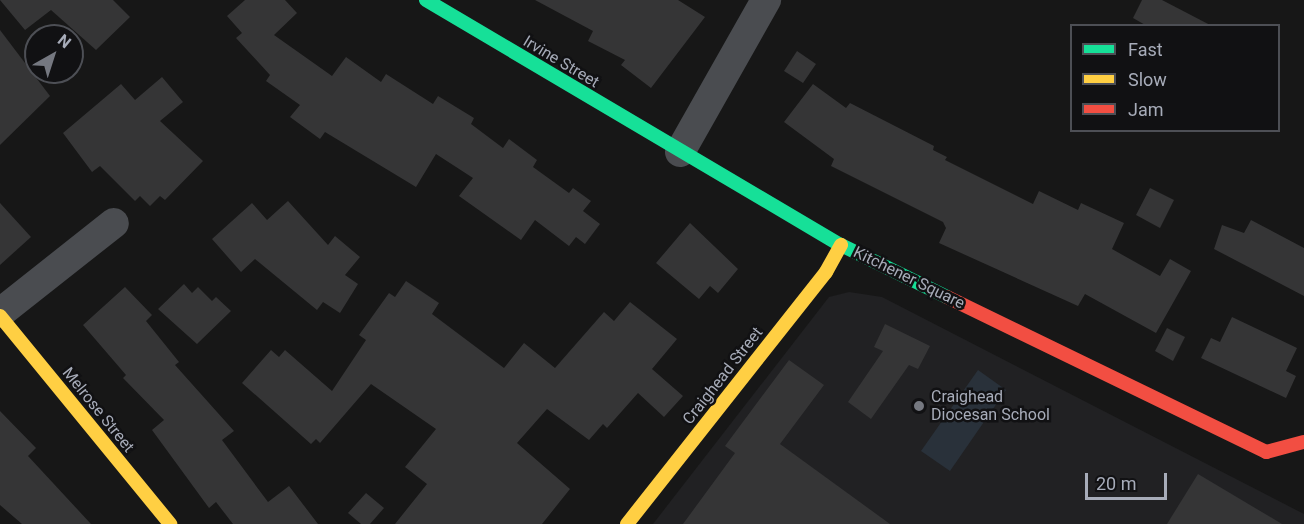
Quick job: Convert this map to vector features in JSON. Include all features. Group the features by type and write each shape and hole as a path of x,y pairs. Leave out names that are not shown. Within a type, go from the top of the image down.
{"street":[{"name":"Irvine Street","path":"426,0 680,152"},
{"path":"680,152 766,0"},
{"name":"Kitchener Square","path":"680,152 841,245 1266,452 1304,442"},
{"path":"0,315 114,223"},
{"name":"Craighead Street","path":"627,524 826,272 841,245"},
{"name":"Melrose Street","path":"0,315 170,524"}],"shaded area":[{"name":"Craighead Diocesan School","path":"849,292 882,297 1304,514 1304,524 653,524 829,297"},
{"path":"978,370 1006,390 950,471 921,451"}],"building":[{"path":"0,0 113,0 130,17 96,50 84,39 84,24 67,24 51,10 33,24 24,24 24,29"},
{"path":"245,0 285,0 297,13 274,35 332,76 346,57 381,82 386,74 433,104 438,96 474,118 471,124 503,148 509,139 537,160 533,167 569,193 573,188 591,201 583,211 600,224 585,244 576,237 569,246 535,220 521,240 459,196 473,178 436,154 416,187 325,132 320,139 290,117 300,105 266,81 270,75 236,38 242,33 227,16"},
{"path":"535,0 678,0 705,17 651,88 621,65 625,60 588,41 593,31"},
{"path":"1142,0 1162,0 1208,24 1144,24 1133,18"},
{"path":"0,30 24,62 24,84 41,84 50,96 0,145"},
{"path":"797,51 816,64 803,83 784,71"},
{"path":"162,77 183,102 160,121 203,161 165,200 160,196 150,206 140,196 135,201 100,166 92,172 63,133 121,84 135,100"},
{"path":"813,84 846,108 850,103 934,146 933,150 947,157 945,160 1033,204 1039,191 1078,210 1081,203 1124,223 1112,249 1160,276 1170,259 1191,271 1156,333 1085,294 1078,306 939,243 946,228 943,222 831,166 834,159 784,122"},
{"path":"1150,188 1174,200 1160,228 1136,215"},
{"path":"288,201 328,245 335,236 360,257 345,275 358,284 340,313 323,302 317,310 255,259 241,272 212,239 252,203 267,220"},
{"path":"0,203 31,237 0,265"},
{"path":"1251,220 1304,248 1304,296 1214,249 1222,225 1244,233"},
{"path":"690,223 738,269 718,293 710,286 699,299 656,263"},
{"path":"406,281 439,303 432,314 504,368 524,343 555,368 604,312 614,321 630,302 677,339 652,369 683,396 664,417 638,393 607,428 603,424 589,440 547,409 517,443 570,489 542,524 395,524 427,484 405,467 436,429 371,384 320,443 316,439 311,444 242,383 271,350 279,357 285,350 332,391 366,340 359,335 389,293 395,297"},
{"path":"184,284 192,293 198,287 212,301 216,297 231,311 197,344 158,309"},
{"path":"125,287 152,315 146,321 179,362 175,365 234,431 222,440 268,502 289,486 318,524 233,524 216,502 209,508 152,430 164,420 123,378 126,375 83,325"},
{"path":"1232,317 1297,348 1286,371 1296,376 1286,398 1201,358 1211,338 1220,342"},
{"path":"885,324 930,346 918,369 909,365 871,419 848,402 883,351 874,347"},
{"path":"1167,328 1185,337 1173,361 1155,351"},
{"path":"789,360 824,385 780,444 890,524 683,524 735,453 725,446"},
{"path":"0,411 36,448 28,456 91,524 22,524 0,505"},
{"path":"1198,474 1282,524 1167,524"},
{"path":"366,493 384,508 370,524 361,524 348,513"}],"traffic: fast":[{"path":"426,0 841,245 947,297"}],"traffic: slow":[{"path":"627,524 826,272 841,245"},
{"path":"0,316 170,524"}],"traffic: jam":[{"path":"947,297 1266,452 1304,442"}],"place":[{"name":"Craighead Diocesan School","path":"919,406"}]}
